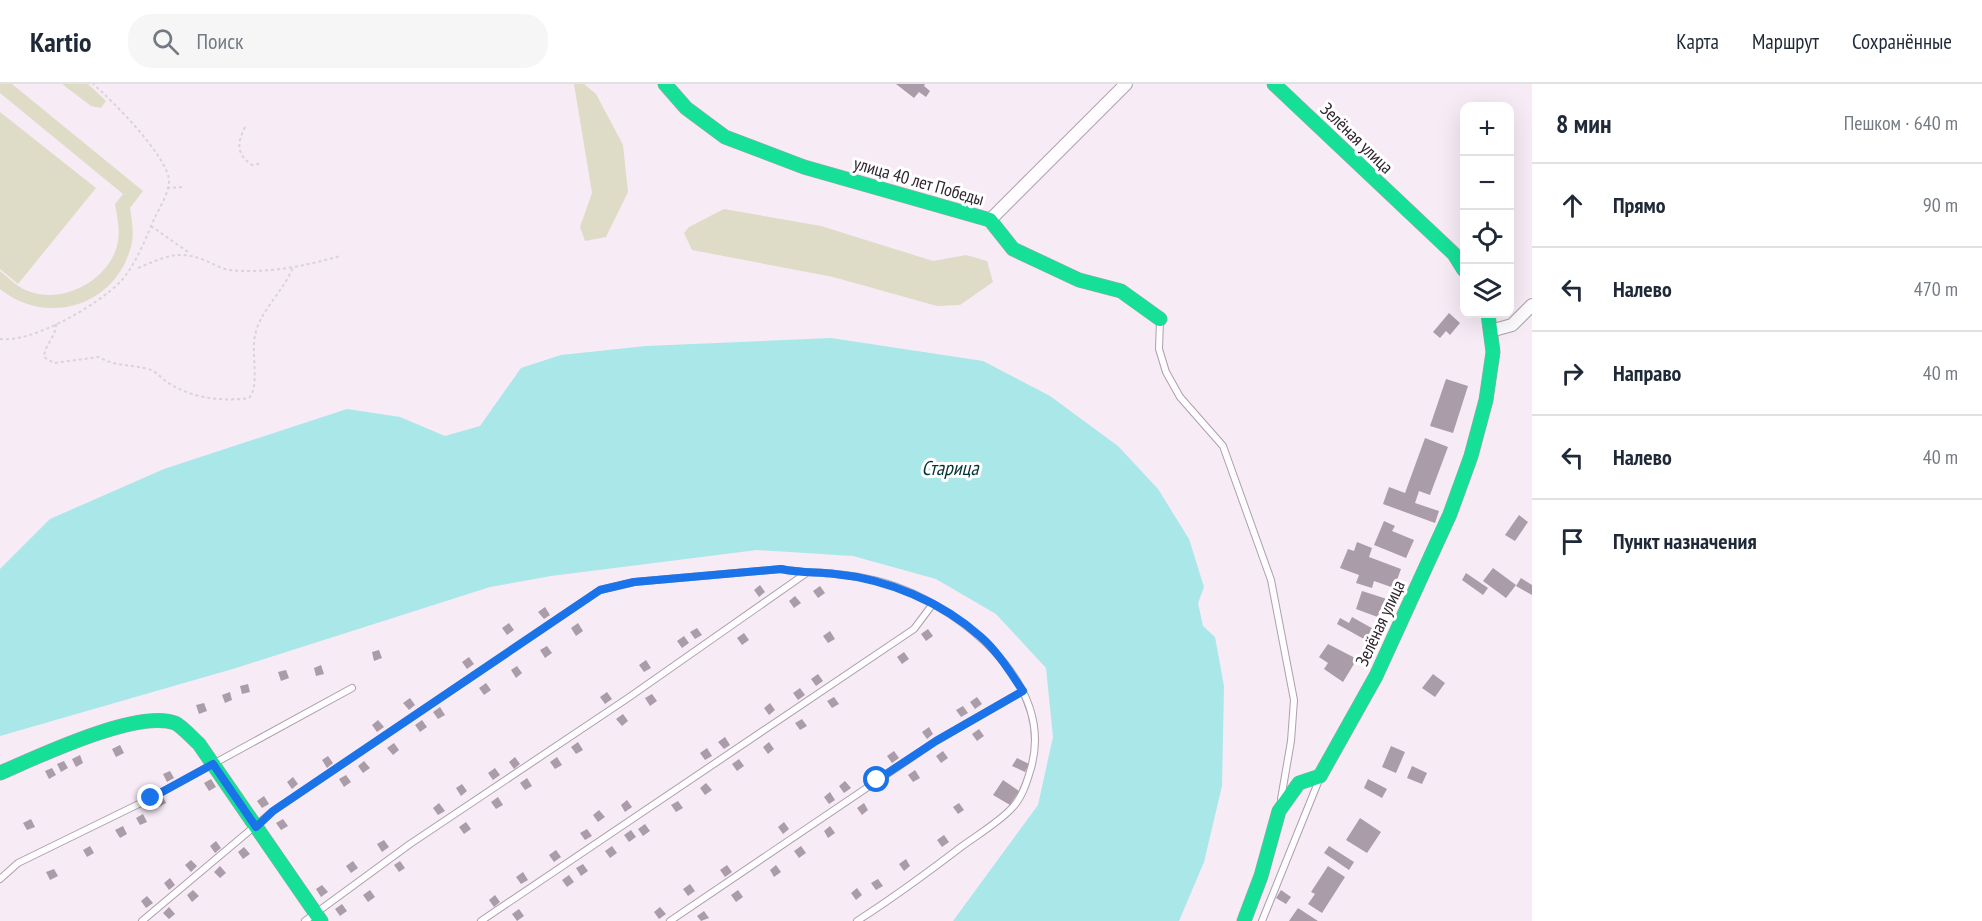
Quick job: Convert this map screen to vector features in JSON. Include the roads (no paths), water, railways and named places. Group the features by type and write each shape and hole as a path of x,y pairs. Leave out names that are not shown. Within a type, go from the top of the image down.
{"street":[{"name":"улица 40 лет Победы","path":"665,84 686,108 725,137 815,170 990,220 1013,249 1079,280 1121,291 1160,319"},
{"path":"990,220 1126,84"},
{"name":"Зелёная улица","path":"1274,84 1454,254 1460,264"},
{"path":"1494,330 1512,325 1532,305"},
{"name":"Зелёная улица","path":"1320,776 1356,714 1411,601 1475,446 1493,370 1494,330 1490,318"},
{"path":"0,773 82,738 139,724 165,721 177,724 188,732 213,764 314,918"},
{"path":"1244,921 1261,876 1279,811 1299,783 1320,776"}],"lane":[{"path":"1160,319 1159,349 1166,372 1180,397 1223,446 1271,580 1294,700 1291,741 1279,811"},
{"path":"142,921 273,811 600,590 634,582 781,569 805,574 835,574 880,582 914,594 932,605 980,636 1001,658 1023,691 1034,726 1036,752 1026,785 1012,808 902,892 857,921"},
{"path":"314,918 410,844 628,698 805,574"},
{"path":"481,921 914,629 932,605"},
{"path":"0,879 18,863 213,764 352,688"},
{"path":"670,921 926,747 1023,691"},
{"path":"1262,921 1320,776"}],"water":[{"name":"Старица","path":"831,338 983,361 1050,396 1118,446 1158,489 1189,539 1204,587 1198,603 1203,626 1215,637 1224,686 1222,786 1204,862 1179,921 953,921 1038,805 1053,737 1046,668 996,614 936,579 853,556 757,550 551,576 490,587 236,668 0,736 0,569 50,519 164,469 347,409 400,417 445,436 480,426 521,368 561,355 646,346"}]}
